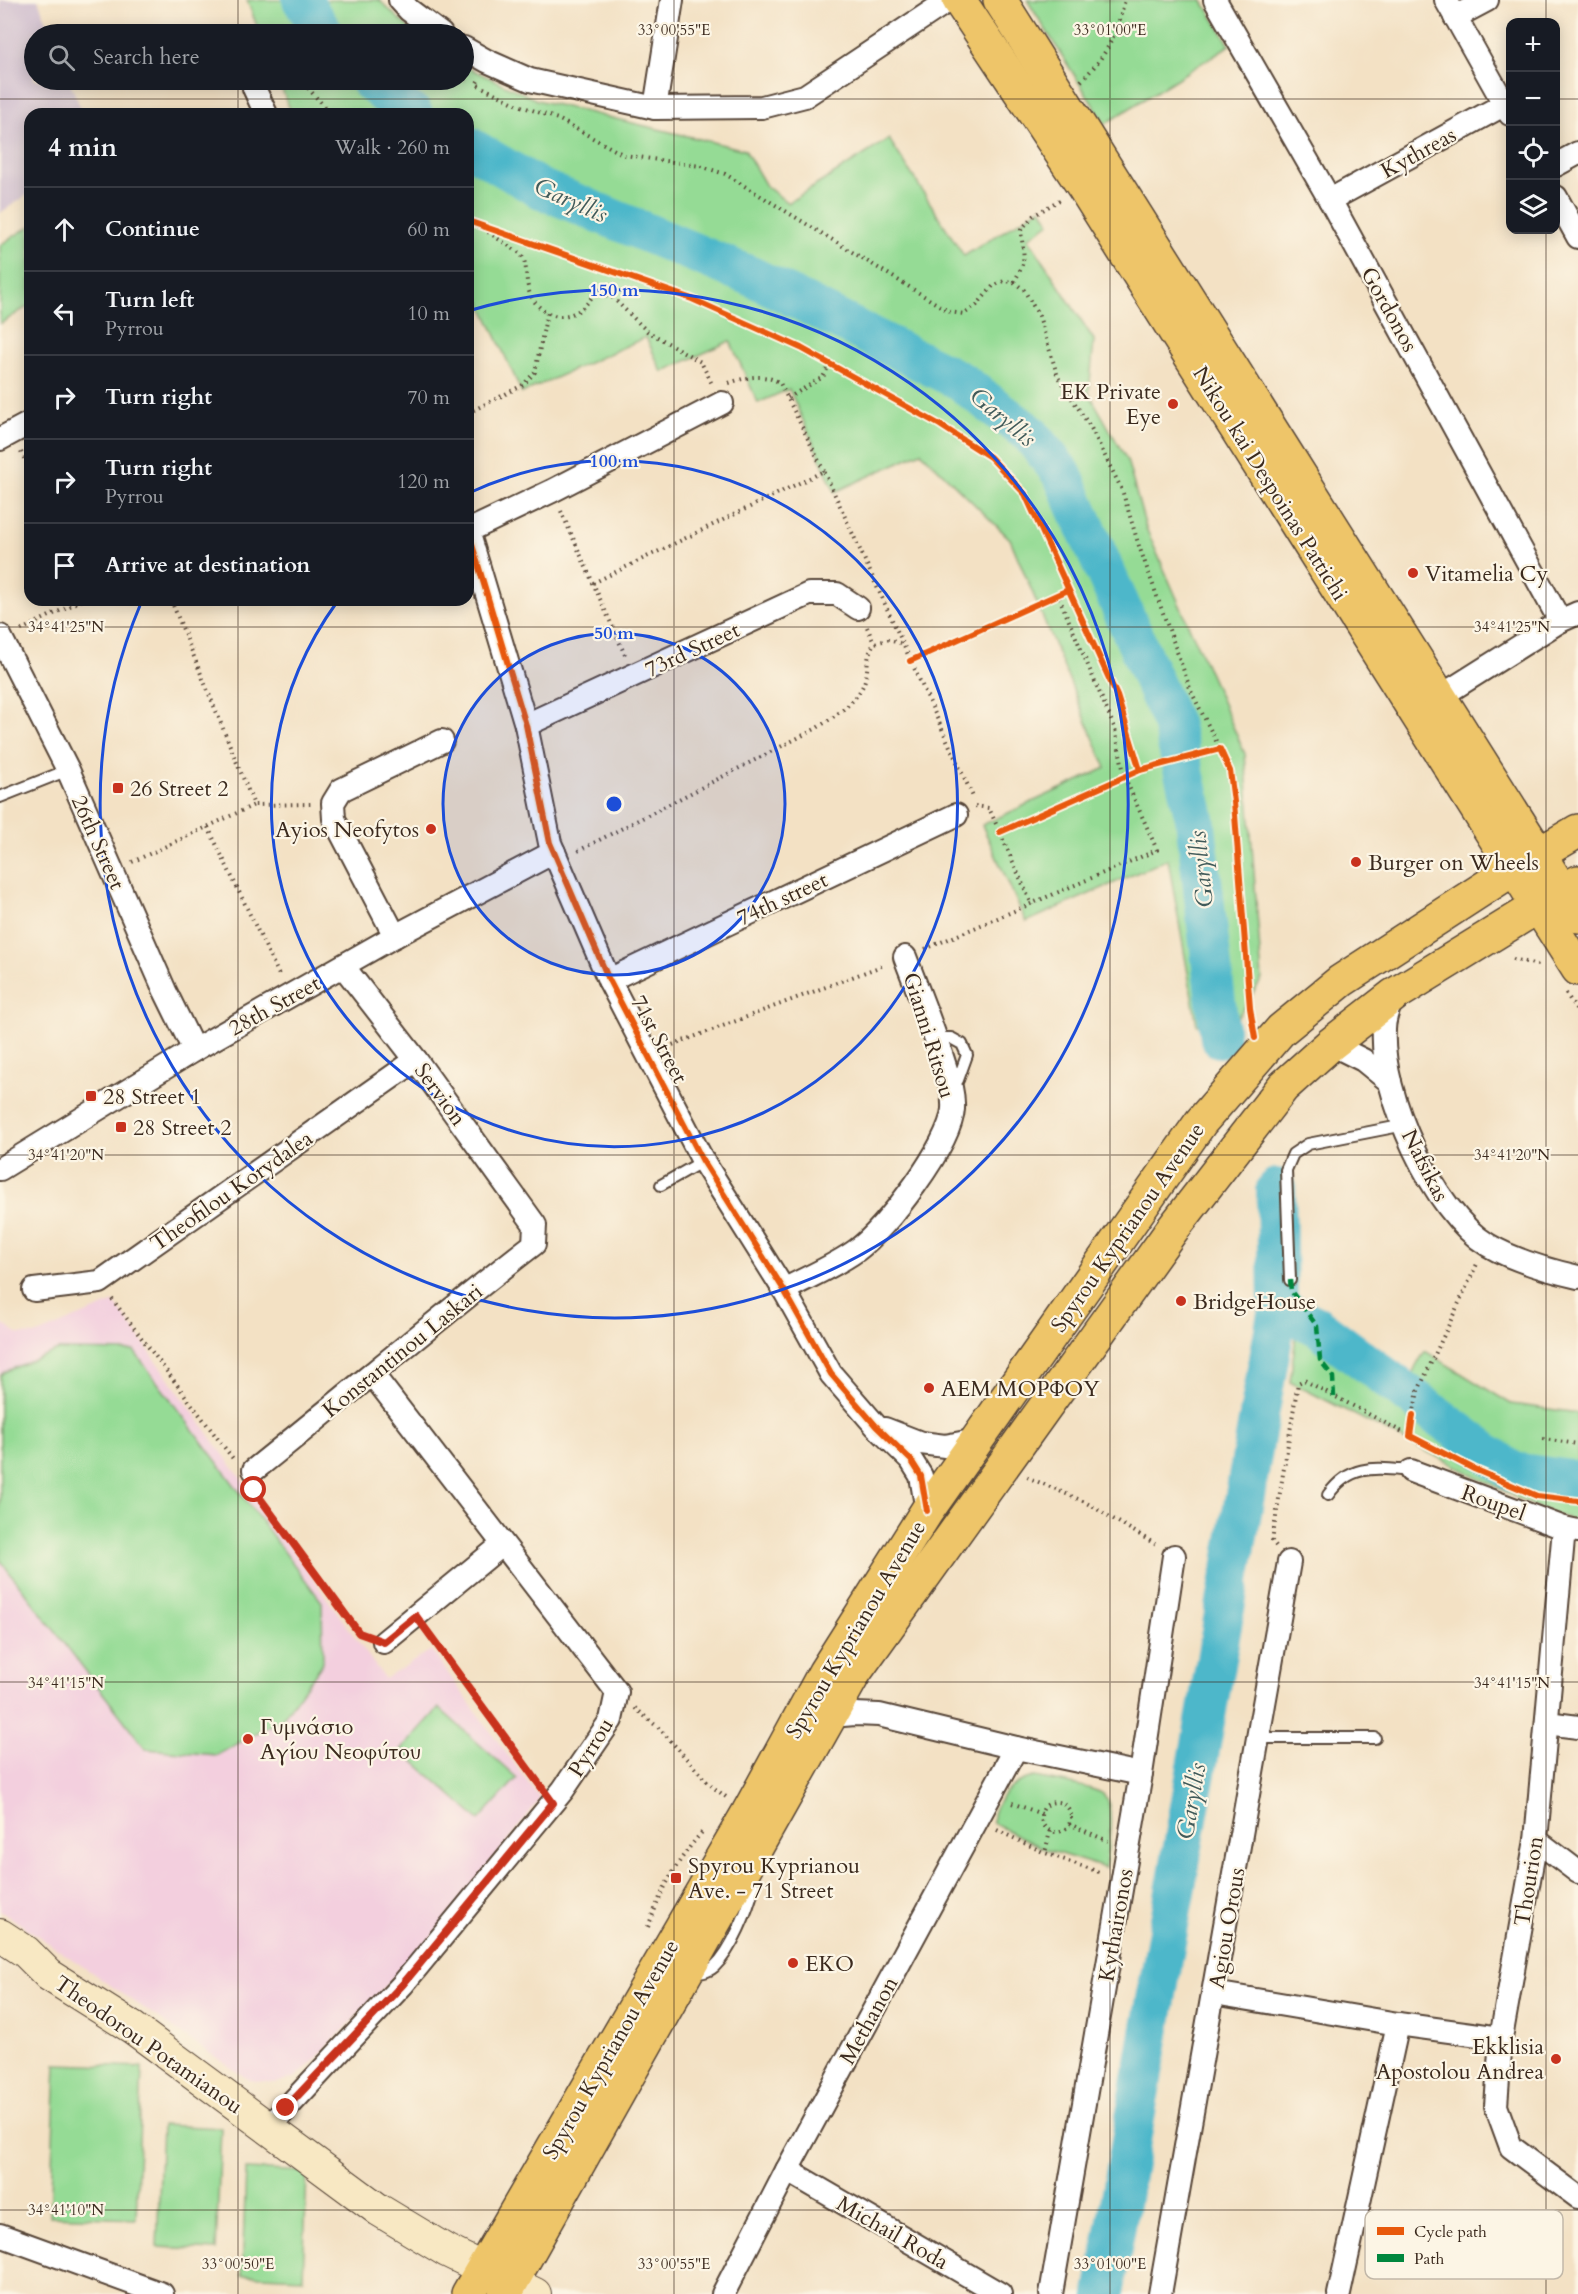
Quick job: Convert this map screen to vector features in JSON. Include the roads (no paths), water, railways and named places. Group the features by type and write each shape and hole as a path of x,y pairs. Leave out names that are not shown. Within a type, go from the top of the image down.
{"main road":[{"name":"Nikou kai Despoinas Pattichi","path":"959,0 1527,860 1564,899 1578,969"},
{"name":"Nikou kai Despoinas Pattichi","path":"1000,0 1441,696 1527,860"},
{"name":"Spyrou Kyprianou Avenue","path":"475,2281 748,1813 825,1672 927,1511 1202,1122 1281,1030 1341,981 1527,860 1578,831"},
{"name":"Spyrou Kyprianou Avenue","path":"517,2290 687,1972 855,1672 1172,1230 1283,1087 1331,1044 1394,995 1564,899"},
{"name":"Theodorou Potamianou","path":"0,1935 26,1952 50,1975 133,2028 379,2210 447,2251 475,2281 517,2290"}],"street":[{"path":"400,0 428,24"},
{"path":"655,108 672,0"},
{"path":"474,53 530,80 655,108 762,107 805,96 949,0"},
{"name":"Gordonos","path":"1215,0 1569,617"},
{"path":"1487,0 1451,9 1506,105"},
{"path":"255,90 263,108"},
{"name":"Kythreas","path":"1330,200 1506,110"},
{"path":"1560,163 1578,153"},
{"path":"1560,204 1578,237"},
{"path":"474,528 552,491 718,396"},
{"path":"0,439 24,426"},
{"name":"71st Street","path":"474,551 526,725 556,857 609,980 703,1161 784,1290 831,1374 876,1426 911,1460 921,1476 927,1511"},
{"name":"73rd Street","path":"526,725 809,594 837,594 858,608"},
{"path":"1441,696 1569,617"},
{"name":"26th Street","path":"1,638 68,770 194,1050"},
{"path":"395,936 334,819 333,804 341,790 442,741"},
{"name":"74th street","path":"609,980 956,815"},
{"name":"28th Street","path":"0,1169 194,1050 395,936 556,857"},
{"name":"Gianni Ritsou","path":"784,1290 857,1250 889,1218 922,1174 947,1131 953,1110 951,1085 905,957"},
{"name":"Servion","path":"343,966 416,1060 535,1225"},
{"name":"Nafsikas","path":"1394,995 1386,1015 1384,1030 1384,1048 1390,1082 1405,1125 1432,1186 1454,1215 1486,1244 1514,1258 1578,1277"},
{"path":"1331,1044 1363,1060 1390,1082"},
{"name":"Theofilou Korydalea","path":"34,1290 100,1282 416,1060"},
{"name":"Konstantinou Laskari","path":"254,1470 534,1244 535,1225"},
{"name":"Pyrrou","path":"268,2128 403,1984 553,1803 611,1720 617,1692 373,1375"},
{"name":"71st Street","path":"876,1426 921,1443 945,1446 977,1440"},
{"name":"Roupel","path":"1411,1471 1571,1529"},
{"name":"Thourion","path":"1571,1529 1547,1723 1536,1840 1501,2038 1496,2106 1511,2147 1578,2197"},
{"path":"384,1642 502,1545"},
{"name":"Kythaironos","path":"1052,2294 1141,1774 1174,1556"},
{"name":"Agiou Orous","path":"1160,2294 1260,1738 1289,1562"},
{"path":"855,1672 861,1695 879,1715"},
{"path":"831,1716 879,1715 1016,1748 1141,1774"},
{"path":"1547,1723 1578,1727"},
{"name":"Methanon","path":"723,2294 787,2170 1016,1748"},
{"path":"1536,1840 1578,1872"},
{"path":"1214,1993 1398,2024 1501,2038"},
{"path":"1339,2294 1398,2024"},
{"name":"Michail Roda","path":"787,2170 999,2294"},
{"path":"0,2235 162,2294"}],"lane":[{"path":"0,797 68,770"},
{"path":"1290,1280 1286,1170 1293,1154 1308,1144 1405,1125"},
{"path":"661,1185 703,1161"},
{"path":"1328,1496 1336,1484 1352,1472 1378,1468 1411,1471"},
{"path":"1260,1738 1375,1738"}],"waterway":[{"name":"Garyllis","path":"302,0 318,24"},
{"name":"Garyllis","path":"381,90 403,108"},
{"name":"Garyllis","path":"474,150 539,188 755,278 960,381 1030,434 1062,474 1172,723 1195,818 1220,1038"},
{"name":"Garyllis","path":"1276,1188 1278,1308 1317,1326 1513,1472 1578,1481"},
{"name":"Garyllis","path":"1104,2294 1278,1308"}],"place":[{"name":"EK Private Eye","path":"1173,404"},
{"name":"Vitamelia Cy","path":"1413,573"},
{"name":"26 Street 2","path":"118,788"},
{"name":"Ayios Neofytos","path":"431,829"},
{"name":"Burger on Wheels","path":"1356,862"},
{"name":"28 Street 1","path":"91,1096"},
{"name":"28 Street 2","path":"121,1127"},
{"name":"BridgeHouse","path":"1181,1301"},
{"name":"ΑΕΜ ΜΟΡΦΟΥ","path":"929,1388"},
{"name":"Γυμνάσιο Αγίου Νεοφύτου","path":"248,1739"},
{"name":"Spyrou Kyprianou Ave. - 71 Street","path":"676,1878"},
{"name":"EKO","path":"793,1963"},
{"name":"Ekklisia Apostolou Andrea","path":"1556,2059"}]}
